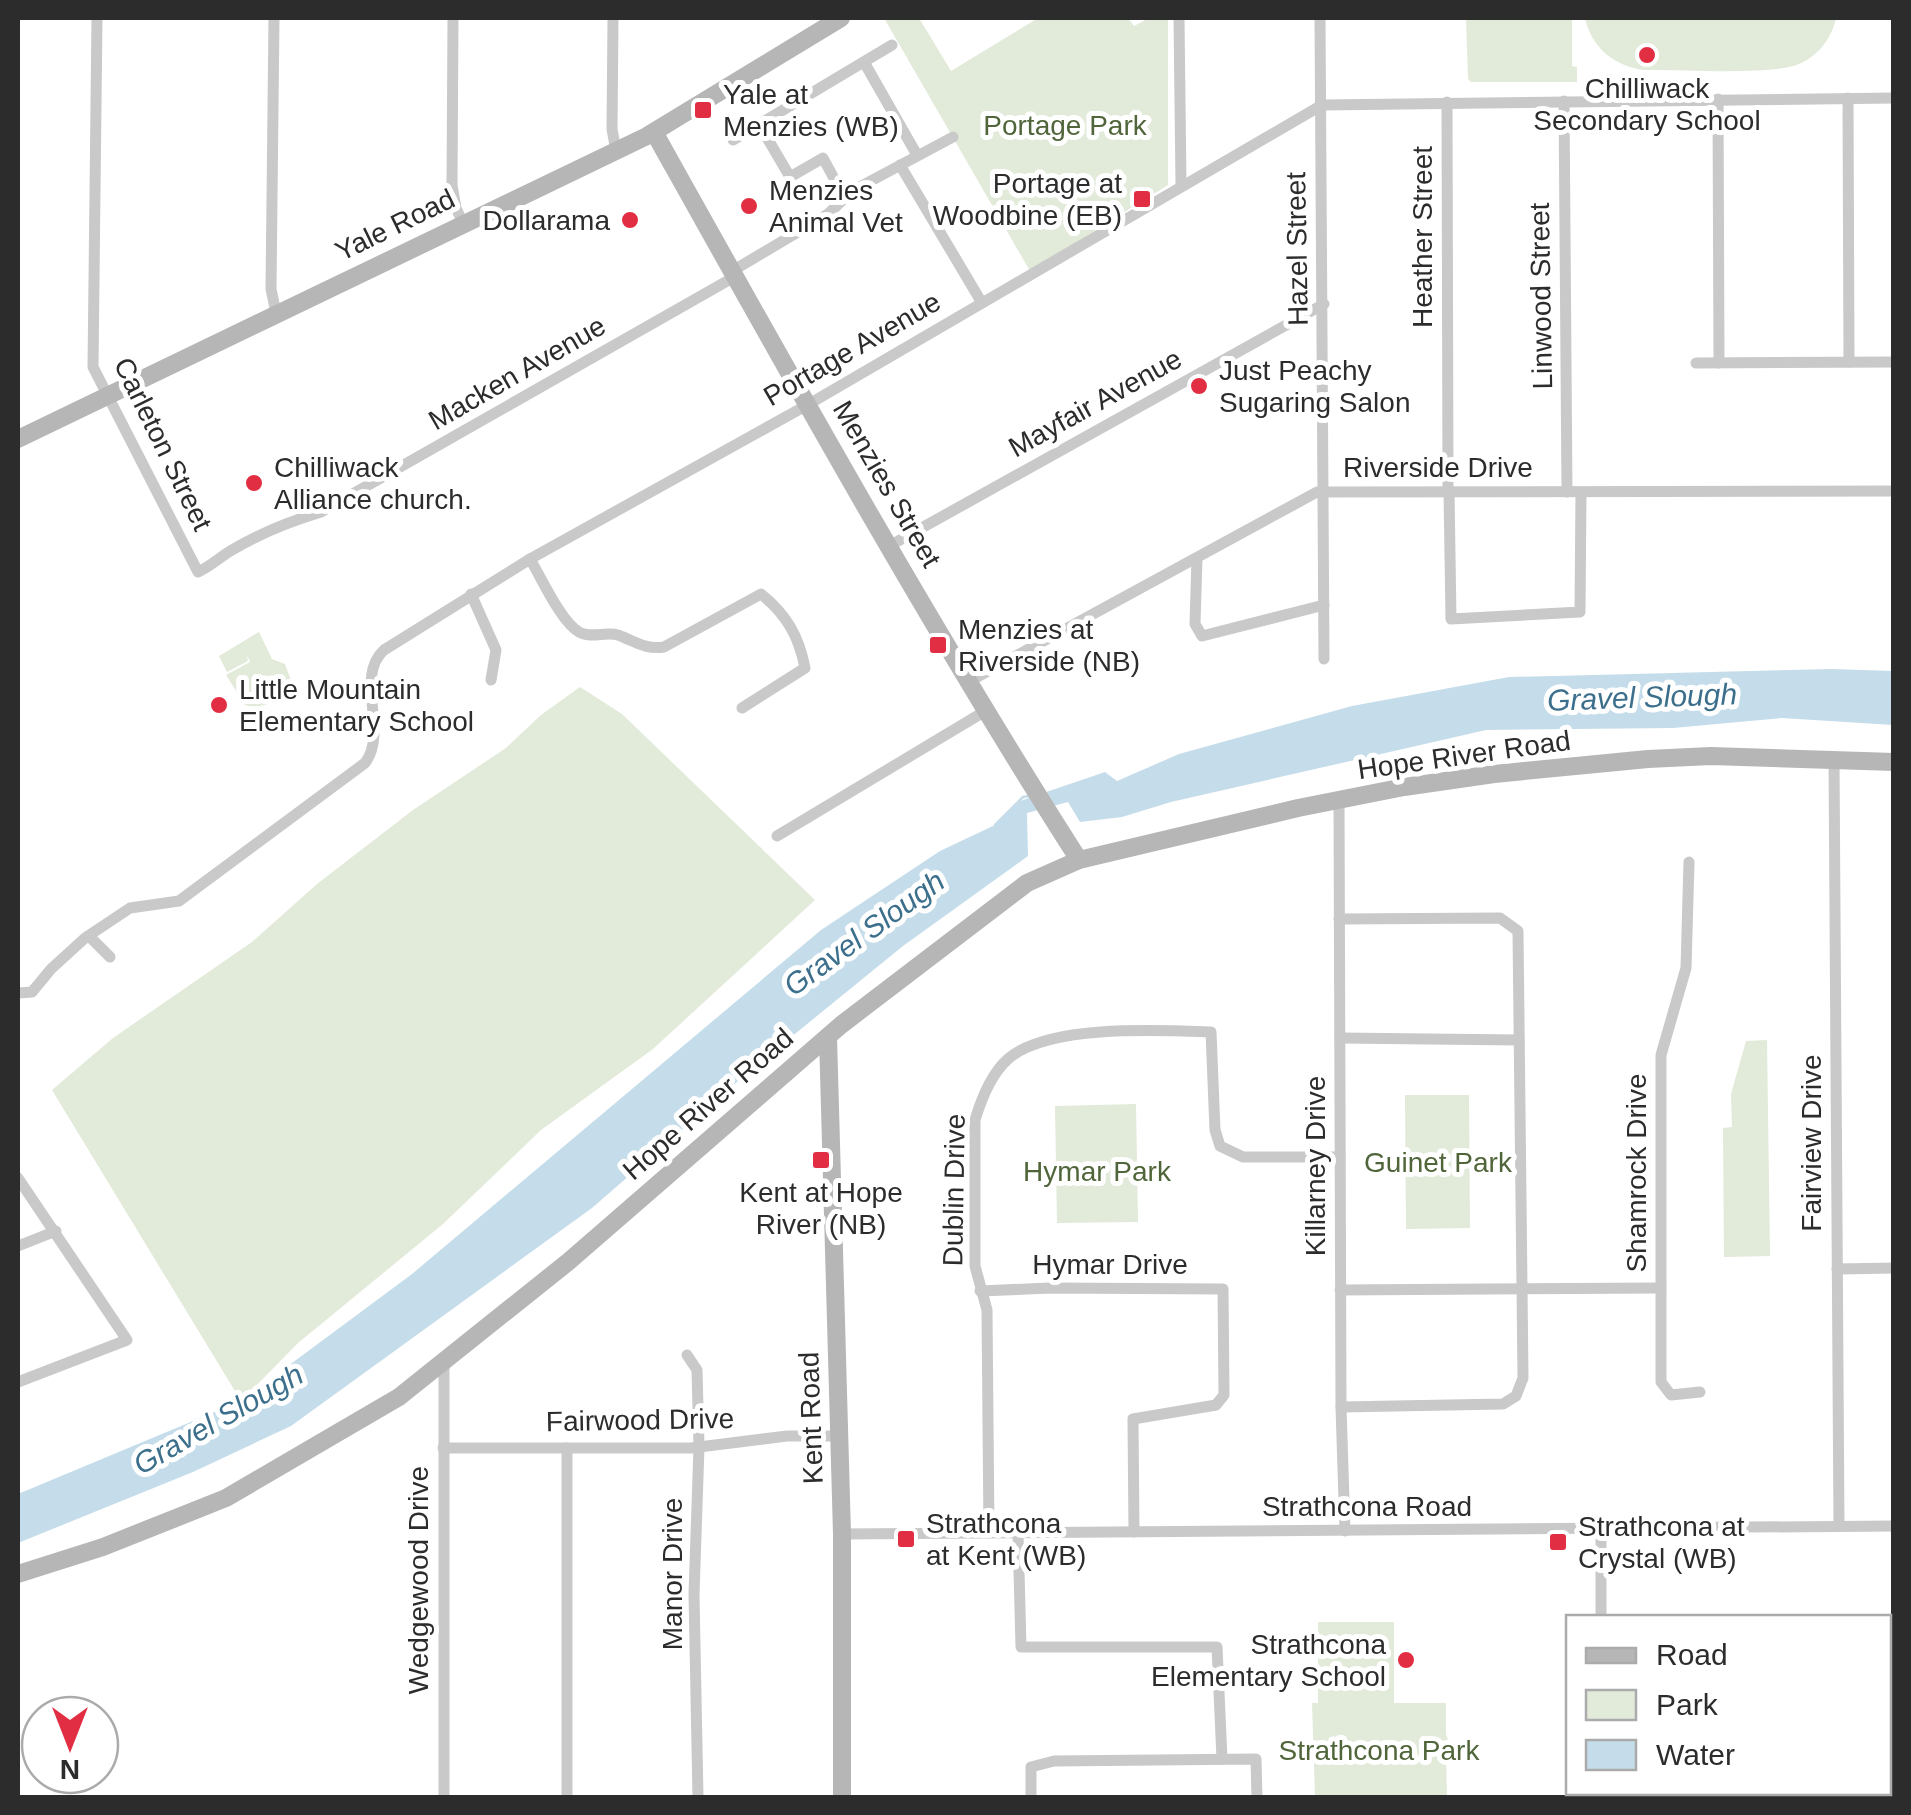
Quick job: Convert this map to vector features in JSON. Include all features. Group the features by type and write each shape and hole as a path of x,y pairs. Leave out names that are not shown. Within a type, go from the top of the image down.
{"street":[{"name":"Carleton Street","path":"97,18 93,367 198,572 261,536 321,512"},
{"path":"274,18 271,289 276,313"},
{"path":"452,18 452,185 463,222"},
{"path":"613,18 612,130 616,151"},
{"name":"Yale Road","path":"18,440 654,132 841,18"},
{"path":"1179,18 1181,184"},
{"name":"Hazel Street","path":"1320,18 1324,660"},
{"path":"733,140 892,45"},
{"path":"864,62 917,155"},
{"path":"1848,98 1848,362"},
{"name":"Portage Avenue","path":"18,993 32,992 51,969 89,936 130,908 178,901 365,762 373,746 373,672 377,657 530,559 808,404 1322,105 1894,98"},
{"path":"1718,99 1719,362"},
{"name":"Linwood Street","path":"1564,100 1567,492"},
{"name":"Heather Street","path":"1447,102 1450,619 1580,612 1582,492"},
{"path":"759,124 790,178 823,158 844,197"},
{"name":"Menzies Street","path":"654,132 808,404 1025,775 1075,853"},
{"name":"Macken Avenue","path":"321,512 735,273 828,214 844,197 953,136"},
{"path":"900,166 982,303"},
{"name":"Mayfair Avenue","path":"891,545 1324,304"},
{"path":"1696,363 1894,362"},
{"name":"Riverside Drive","path":"970,681 1317,492 1894,491"},
{"path":"1197,558 1196,624 1202,636 1324,605"},
{"path":"530,559 562,614 579,632 613,633 655,649 761,594 791,626 800,644 804,668 742,708"},
{"path":"471,594 496,650 490,680"},
{"path":"776,836 987,710"},
{"name":"Hope River Road","path":"18,1574 103,1547 226,1498 349,1428 444,1363 568,1262 828,1037 1027,883 1075,853 1339,800 1494,774 1648,758 1710,756 1894,762"},
{"name":"Fairview Drive","path":"1834,760 1839,1526"},
{"name":"Killarney Drive","path":"1339,800 1340,1290 1345,1531"},
{"name":"Shamrock Drive","path":"1690,862 1686,968 1661,1055 1661,1382 1671,1395 1700,1392"},
{"path":"1340,918 1500,918 1518,930 1522,1289 1522,1378 1516,1396 1503,1404 1341,1407"},
{"path":"89,936 110,957"},
{"name":"Dublin Drive","path":"989,1533 987,1310 975,1266 975,1120 981,1100 1008,1059 1045,1040 1100,1032 1211,1032 1215,1130 1220,1146 1242,1157 1340,1157"},
{"name":"Kent Road","path":"828,1037 842,1534 842,1798"},
{"path":"1340,1038 1519,1040"},
{"path":"18,1178 128,1340 18,1382"},
{"path":"18,1246 56,1231"},
{"path":"1837,1268 1894,1268"},
{"name":"Hymar Drive","path":"980,1292 1050,1288 1223,1289 1224,1395 1216,1406 1133,1419 1134,1532"},
{"path":"1340,1290 1661,1288"},
{"name":"Manor Drive","path":"687,1355 697,1370 699,1447 694,1594 698,1798"},
{"name":"Wedgewood Drive","path":"444,1363 444,1798"},
{"name":"Fairwood Drive","path":"443,1448 699,1447 787,1436 839,1436"},
{"path":"567,1448 567,1798"},
{"name":"Strathcona Road","path":"842,1534 1894,1526"},
{"path":"1601,1530 1601,1615"},
{"path":"1018,1533 1021,1647 1217,1647 1222,1759"},
{"path":"1030,1798 1030,1767 1054,1761 1222,1759 1256,1759 1257,1798"}],"green space":[{"name":"Portage Park","path":"884,18 919,18 951,71 1038,18 1128,18 1134,26 1149,18 1168,18 1168,185 1030,271"},
{"path":"1466,18 1572,18 1572,66 1577,67 1577,82 1471,82"},
{"path":"1585,18 1836,18 1823,46 1799,64 1768,70 1724,71 1643,70 1622,64 1599,46"},
{"path":"259,632 272,659 285,664 293,686 271,703 251,706 245,705 226,675 250,662 247,655 248,661 227,672 219,656"},
{"path":"580,687 622,714 815,900 653,1049 541,1130 443,1224 298,1343 241,1401 52,1090 113,1038 252,942 317,884 413,810 506,748 541,715"},
{"path":"1767,1040 1770,1256 1724,1257 1723,1128 1732,1127 1731,1094 1746,1041"},
{"name":"Guinet Park","path":"1405,1095 1469,1095 1470,1228 1406,1229"},
{"name":"Hymar Park","path":"1136,1104 1138,1222 1057,1223 1055,1106"},
{"name":"Strathcona Park","path":"1318,1622 1394,1622 1394,1703 1446,1703 1450,1747 1446,1755 1447,1797 1315,1797 1312,1703 1318,1703"},
{"path":"1893,1760 1893,1797 1672,1797 1891,1795"}],"water":[{"path":"1893,671 1893,725 1782,718 1673,728 1486,730 1171,802 1122,817 1080,822 1068,802 1027,813 1028,856 903,946 753,1068 592,1208 291,1426 193,1472 18,1543 18,1494 241,1401 412,1274 821,930 940,851 995,825 1020,801 1105,772 1117,781 1179,754 1352,706 1509,677"}],"waterway":[{"name":"Gravel Slough","path":"995,825 1023,797 1030,796"}],"place":[{"name":"Chilliwack Secondary School","path":"1647,55"},
{"name":"Yale at Menzies (WB)","path":"703,110"},
{"name":"Portage at Woodbine (EB)","path":"1142,199"},
{"name":"Menzies Animal Vet","path":"749,206"},
{"name":"Dollarama","path":"630,220"},
{"name":"Just Peachy Sugaring Salon","path":"1199,386"},
{"name":"Chilliwack Alliance church.","path":"254,483"},
{"name":"Menzies at Riverside (NB)","path":"938,645"},
{"name":"Little Mountain Elementary School","path":"219,705"},
{"name":"Kent at Hope River (NB)","path":"821,1160"},
{"name":"Strathcona at Kent (WB)","path":"906,1539"},
{"name":"Strathcona at Crystal (WB)","path":"1558,1542"},
{"name":"Strathcona Elementary School","path":"1406,1660"}]}
